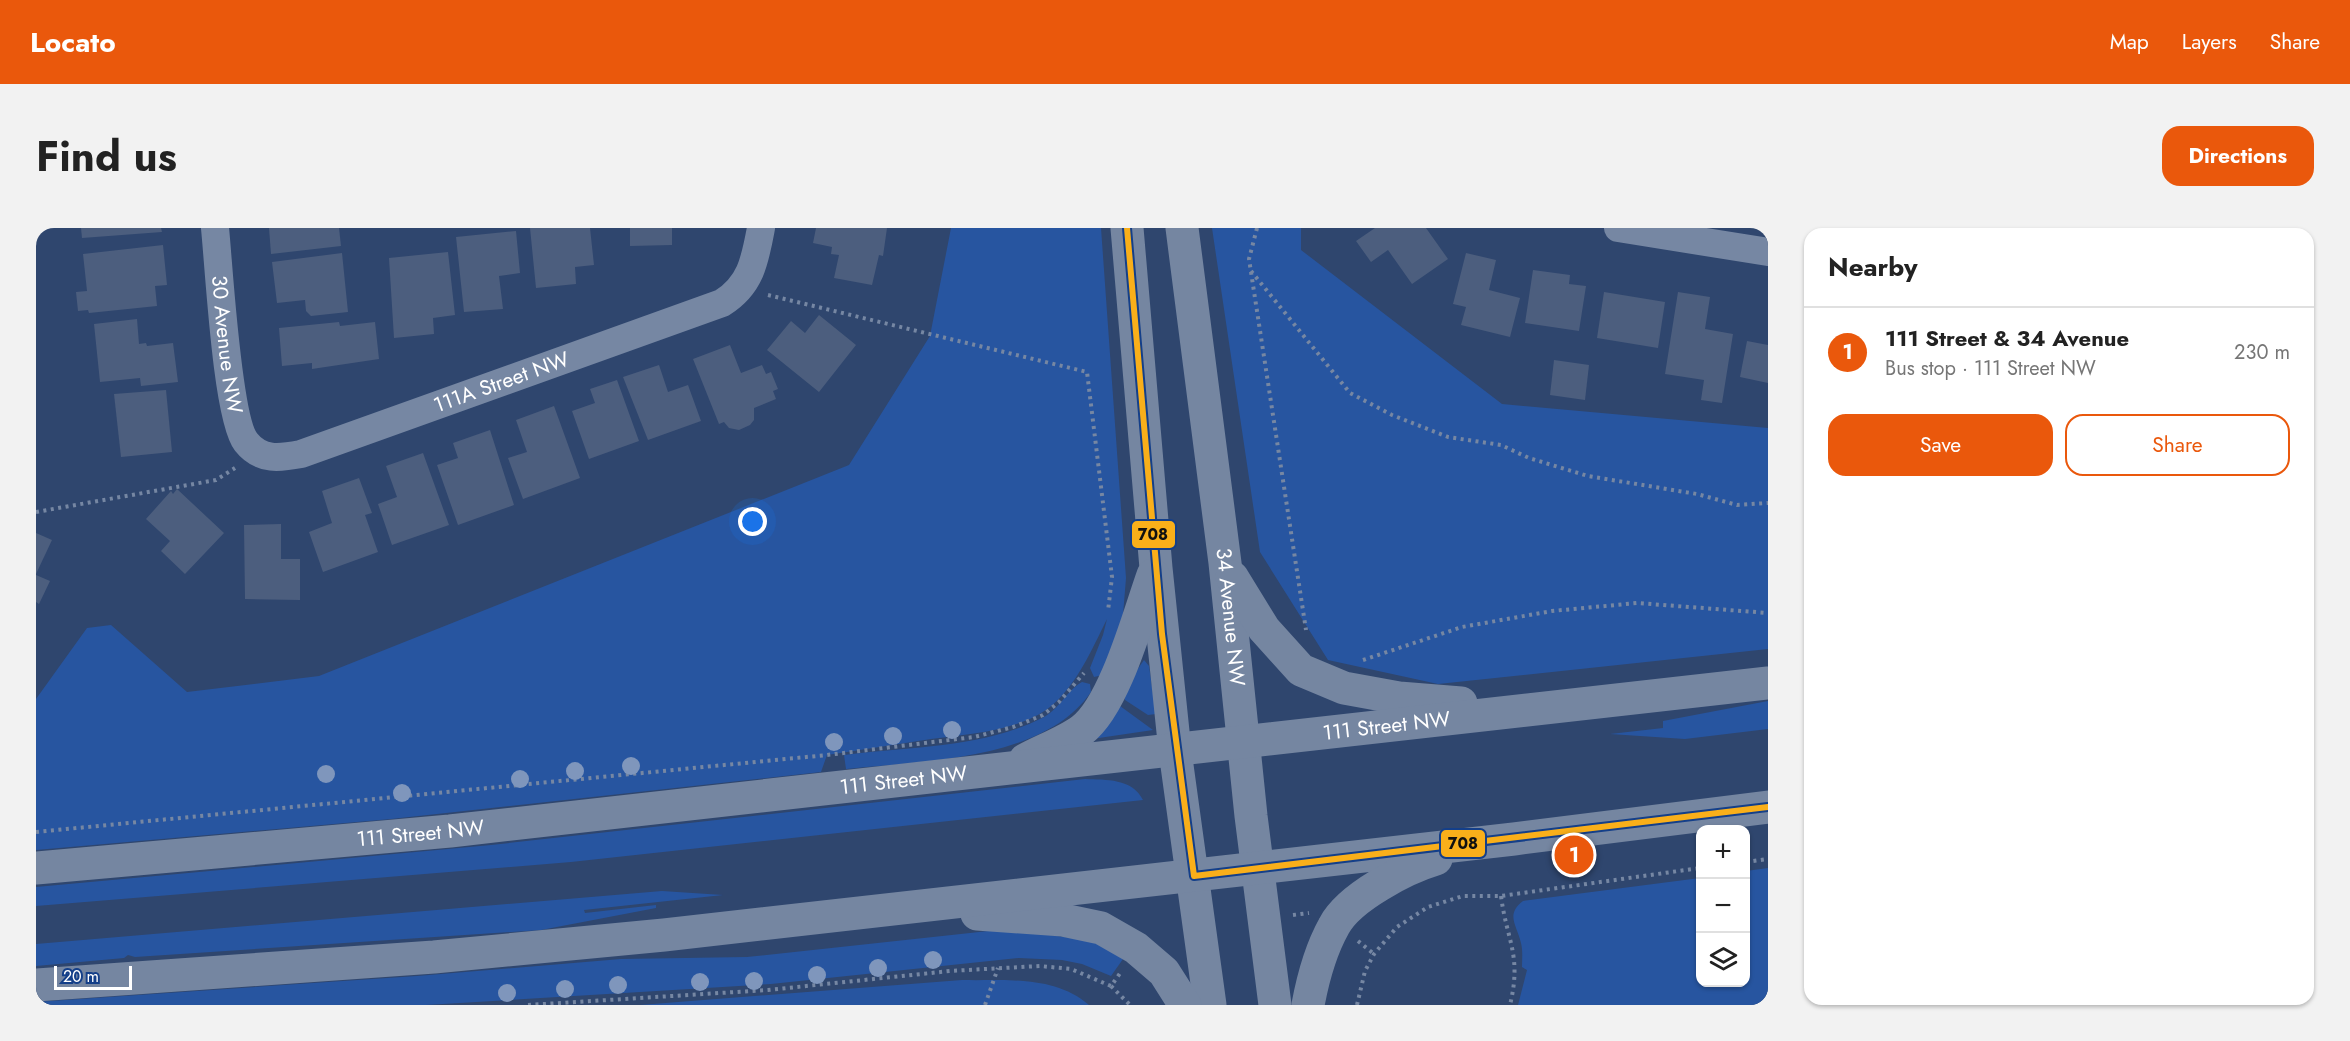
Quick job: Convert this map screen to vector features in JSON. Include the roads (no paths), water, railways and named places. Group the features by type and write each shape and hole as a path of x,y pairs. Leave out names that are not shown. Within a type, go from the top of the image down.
{"main road":[{"path":"1127,228 1156,568 1175,751 1210,1005"},
{"name":"34 Avenue NW","path":"1182,228 1225,563 1257,868 1275,1005"},
{"path":"1225,563 1241,596 1264,629 1301,670 1344,688 1399,698 1532,709"},
{"path":"1008,768 1084,729 1105,701 1120,668 1156,568"},
{"name":"111 Street NW","path":"36,868 450,831 1768,683"},
{"path":"36,985 563,946 853,912 1194,876 1768,807"},
{"path":"1308,1005 1314,974 1334,924 1367,894 1417,865 1514,839"},
{"path":"853,912 999,914 1063,920 1101,928 1136,948 1164,972 1185,1005"}],"street":[{"name":"30 Avenue NW","path":"215,228 235,412 246,441 258,453"},
{"name":"111A Street NW","path":"258,453 272,458 301,454 713,307 741,289 752,269 761,228"},
{"path":"1618,228 1768,252"}],"place":[{"name":"111 Street & 34 Avenue","path":"1574,855"}]}
